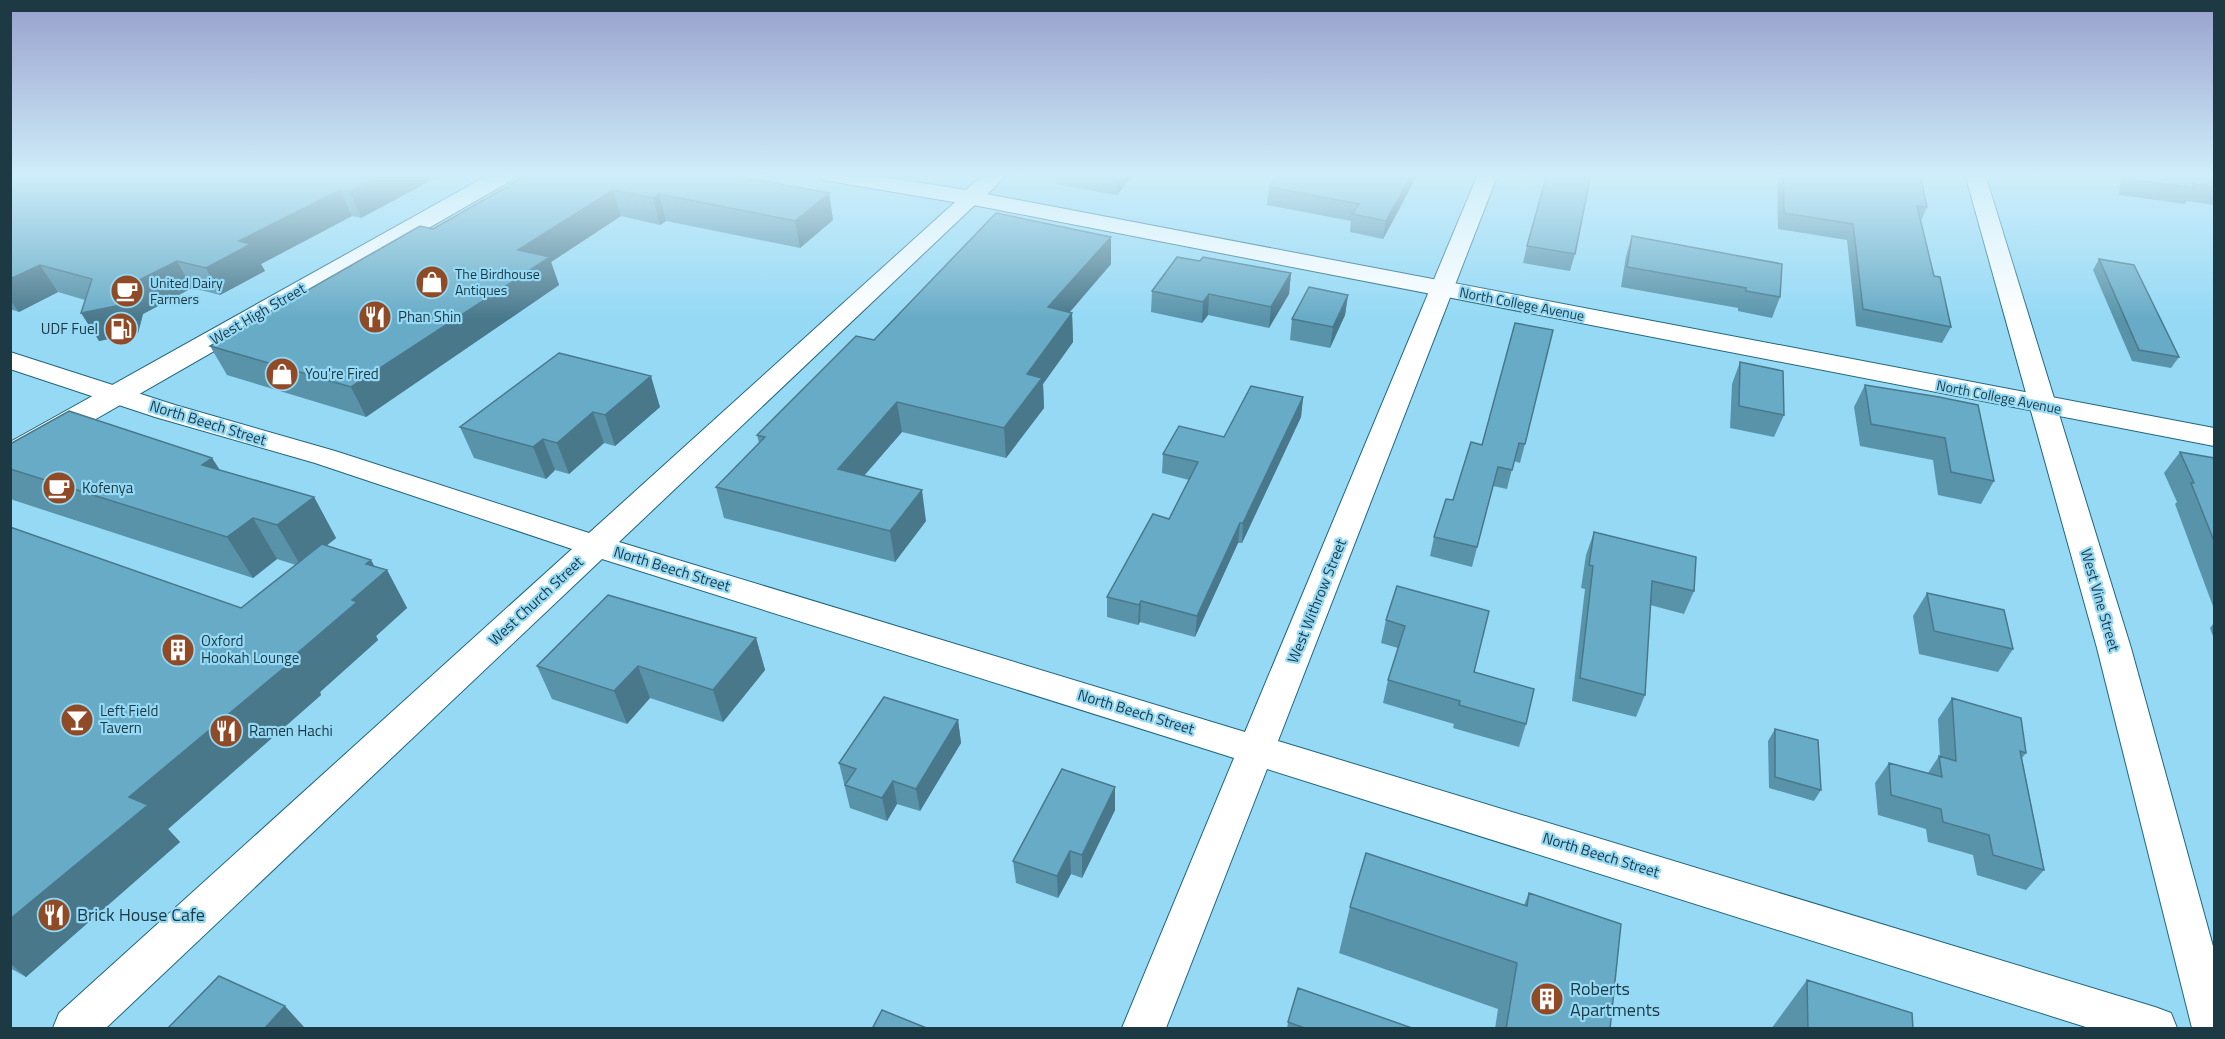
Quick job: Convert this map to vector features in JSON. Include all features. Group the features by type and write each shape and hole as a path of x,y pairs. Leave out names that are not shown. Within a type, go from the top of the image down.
{"main road":[{"name":"West High Street","path":"10,455 420,222"},
{"name":"North College Avenue","path":"1099,222 2214,437"}],"street":[{"name":"West Church Street","path":"75,1029 945,222"},
{"name":"West Withrow Street","path":"1144,1029 1468,222"},
{"name":"West Vine Street","path":"1990,222 2114,648 2214,1029"},
{"name":"North Beech Street","path":"10,360 165,411 325,458 596,546 2155,1029"}],"building":[{"path":"10,222 276,222 239,241 251,244 206,268 177,261 127,286 121,305 81,313 92,279 40,265 10,279"},
{"path":"444,222 562,222 518,250 550,257 351,387 210,346 420,226 433,229"},
{"path":"987,222 1041,222 1111,237 1048,307 1072,313 1027,374 1042,378 1004,428 897,402 838,469 922,490 890,531 716,487 765,437 757,435 856,336 874,340"},
{"path":"1534,222 1581,222 1575,254 1527,246"},
{"path":"1844,222 1921,222 1934,276 1940,277 1951,327 1863,309 1853,224"},
{"path":"1632,236 1782,264 1780,297 1746,291 1746,288 1627,267"},
{"path":"1177,257 1200,261 1203,257 1291,273 1271,307 1209,294 1203,302 1152,291"},
{"path":"2099,259 2134,265 2179,357 2139,350"},
{"path":"1309,287 1348,295 1333,327 1292,319"},
{"path":"1515,323 1553,330 1525,444 1519,443 1512,470 1498,467 1477,547 1434,537 1446,499 1453,500 1471,442 1482,445"},
{"path":"559,353 651,376 605,415 593,412 557,443 543,439 533,447 460,427"},
{"path":"1740,362 1783,371 1784,415 1739,406"},
{"path":"1865,385 1978,405 1994,481 1951,472 1945,438 1871,424"},
{"path":"1251,386 1303,397 1243,523 1240,523 1197,616 1141,601 1139,605 1107,597 1153,514 1169,519 1198,462 1163,454 1179,426 1224,437"},
{"path":"69,411 212,458 202,465 314,497 277,525 253,518 227,537 10,469 10,444"},
{"path":"2180,452 2214,458 2214,541 2191,483 2194,483"},
{"path":"10,527 241,608 322,544 371,560 366,564 387,570 352,600 357,602 294,656 297,657 129,797 148,805 10,919"},
{"path":"1594,532 1696,557 1694,591 1652,581 1645,695 1580,678 1593,566 1589,565"},
{"path":"1397,586 1489,611 1474,672 1534,689 1526,724 1459,705 1460,701 1388,680 1405,626 1386,620"},
{"path":"1927,593 2004,610 2013,649 1934,631"},
{"path":"608,595 756,638 713,690 638,666 614,691 537,666"},
{"path":"884,697 958,720 916,789 893,781 882,798 845,785 856,769 839,763"},
{"path":"1952,698 2021,718 2026,753 2020,751 2044,870 1993,855 1989,835 1943,822 1941,809 1891,795 1889,763 1942,777 1939,756 1956,761"},
{"path":"1775,729 1818,740 1821,790 1775,777"},
{"path":"1062,769 1115,787 1082,855 1070,851 1057,876 1013,861"},
{"path":"1366,853 1527,906 1529,893 1621,924 1610,1029 1506,1029 1517,963 1350,907"},
{"path":"219,976 285,1006 264,1029 167,1029"},
{"path":"1807,980 1912,1013 1913,1029 1808,1029"},
{"path":"1298,988 1412,1029 1307,1029 1288,1022"},
{"path":"882,1010 929,1029 872,1029"}],"place":[{"name":"The Birdhouse Antiques","path":"432,282"},
{"name":"United Dairy Farmers","path":"127,291"},
{"name":"Phan Shin","path":"375,317"},
{"name":"UDF Fuel","path":"121,329"},
{"name":"You're Fired","path":"282,374"},
{"name":"Kofenya","path":"59,488"},
{"name":"Oxford Hookah Lounge","path":"178,650"},
{"name":"Left Field Tavern","path":"77,720"},
{"name":"Ramen Hachi","path":"226,731"},
{"name":"Brick House Cafe","path":"54,915"},
{"name":"Roberts Apartments","path":"1547,999"}]}
